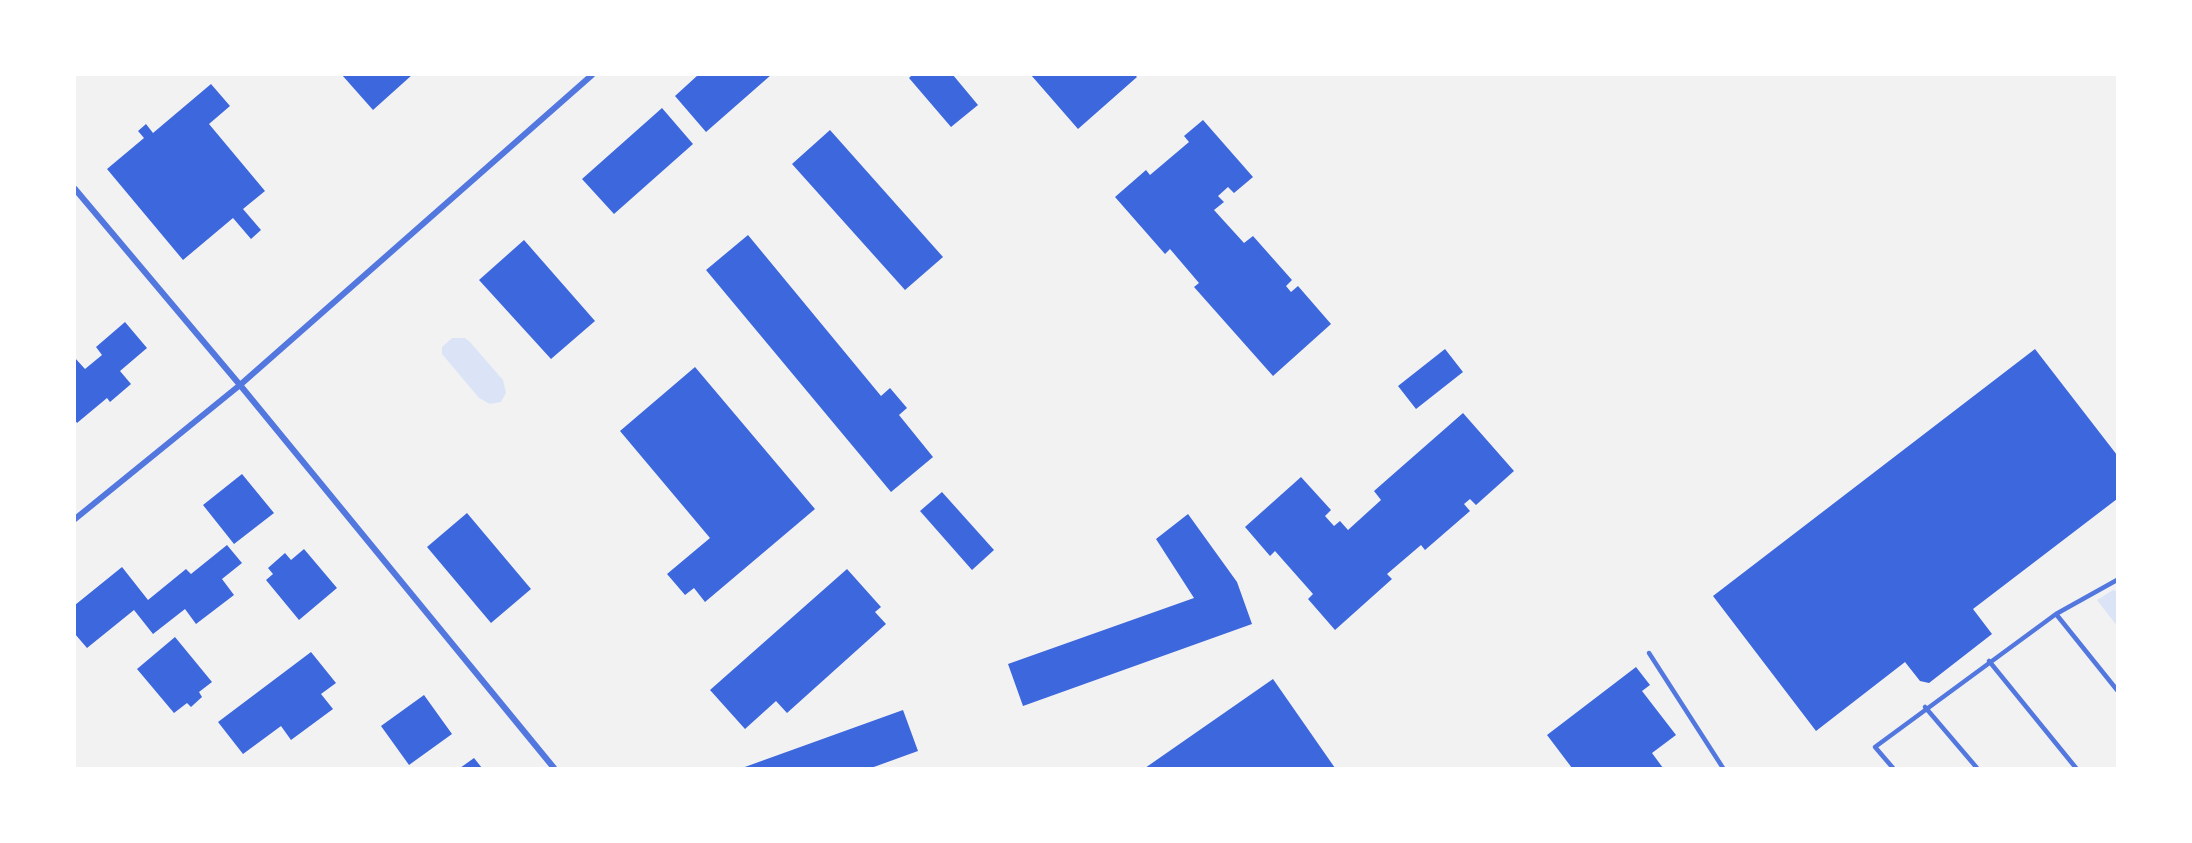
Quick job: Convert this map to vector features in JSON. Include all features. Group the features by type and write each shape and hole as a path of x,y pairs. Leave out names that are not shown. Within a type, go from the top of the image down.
{"street":[{"path":"75,519 240,385 592,75"},
{"path":"75,189 240,385 554,768"}],"lane":[{"path":"1893,768 1875,747 1925,707 2056,614 2117,580"},
{"path":"2056,614 2117,690"},
{"path":"1649,653 1723,768"},
{"path":"1989,661 2076,768"},
{"path":"1925,707 1977,768"}],"shaded area":[{"path":"452,338 465,338 470,342 503,380 506,393 501,402 490,404 479,398 442,354 442,347"},
{"path":"2113,590 2117,591 2117,626 2097,600"}],"building":[{"path":"342,75 412,75 373,110"},
{"path":"698,75 771,75 706,132 675,96"},
{"path":"912,75 953,75 978,105 951,127 909,78"},
{"path":"1031,75 1135,75 1137,77 1078,129"},
{"path":"211,84 230,106 209,124 265,191 243,209 261,230 251,239 233,218 183,260 107,169 144,138 138,131 146,124 153,133"},
{"path":"662,108 693,144 614,214 582,179"},
{"path":"1203,120 1253,177 1234,193 1228,187 1218,196 1224,202 1214,210 1244,243 1253,236 1292,280 1286,286 1291,292 1298,286 1331,324 1273,376 1194,287 1199,283 1170,249 1165,254 1115,197 1146,170 1150,175 1189,142 1184,136"},
{"path":"830,130 943,257 905,290 792,164"},
{"path":"748,235 881,396 890,388 907,408 899,415 933,457 891,492 706,270"},
{"path":"524,240 595,321 551,359 479,280"},
{"path":"125,322 147,348 120,371 131,384 110,402 107,398 77,423 75,420 75,358 85,369 102,355 96,347"},
{"path":"1445,349 1463,372 1416,409 1398,386"},
{"path":"2035,349 2117,455 2117,499 1973,609 1992,634 1929,683 1920,681 1905,662 1816,731 1713,596"},
{"path":"695,367 815,509 705,602 694,588 685,595 667,574 710,538 620,431"},
{"path":"1463,413 1514,471 1476,505 1470,499 1464,504 1470,511 1425,550 1421,545 1387,574 1392,579 1335,630 1308,599 1313,594 1275,551 1270,556 1245,527 1301,477 1331,510 1325,516 1334,526 1340,521 1348,530 1381,500 1374,491"},
{"path":"242,474 274,513 234,544 203,505"},
{"path":"942,492 994,550 972,570 920,511"},
{"path":"467,513 531,589 491,623 427,547"},
{"path":"1188,514 1237,582 1252,624 1023,706 1008,664 1194,598 1156,539"},
{"path":"227,545 242,563 222,579 234,595 196,624 185,609 153,634 134,610 87,648 75,634 75,605 122,567 148,600 186,569 191,574"},
{"path":"304,549 337,588 299,620 266,580 273,574 268,568 285,553 291,560"},
{"path":"847,569 881,607 875,612 886,624 787,713 776,701 745,729 710,690"},
{"path":"175,637 212,682 199,692 202,697 191,707 187,703 174,713 137,669"},
{"path":"311,652 336,683 321,694 333,709 291,740 281,726 243,754 218,722"},
{"path":"1636,667 1650,685 1642,691 1676,735 1652,753 1663,768 1572,768 1547,735"},
{"path":"1273,679 1335,768 1145,768"},
{"path":"424,695 452,734 409,765 381,726"},
{"path":"903,710 918,751 871,768 742,768"},
{"path":"474,758 482,768 460,768"}]}
